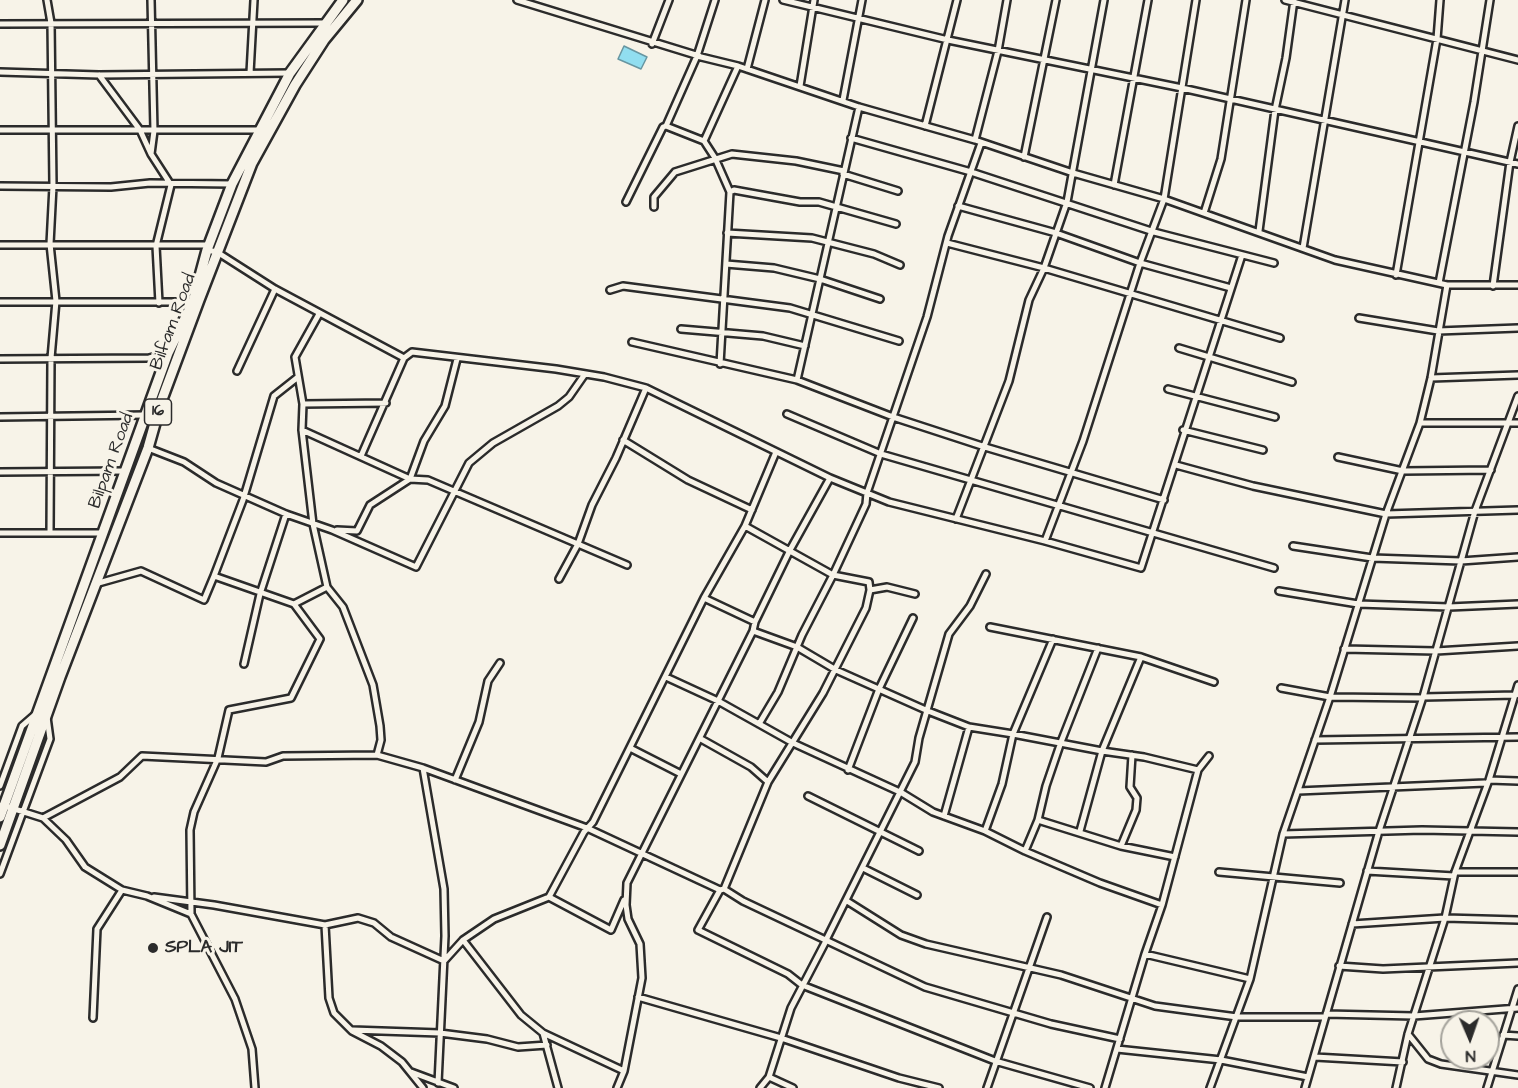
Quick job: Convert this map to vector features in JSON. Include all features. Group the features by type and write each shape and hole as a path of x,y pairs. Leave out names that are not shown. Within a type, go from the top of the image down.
{"main road":[{"name":"Bilpam Road","path":"0,817 10,808 168,353 196,301 207,248 232,184 258,130 290,73 343,0"},
{"name":"Bilfam Road","path":"42,714 148,448 161,402 196,301 264,139 324,40 357,0"},
{"name":"16","path":"0,845 10,808"}],"street":[{"path":"47,0 51,23 53,186 50,244 56,301 51,358 50,533"},
{"path":"151,0 154,74 154,131 151,154"},
{"path":"250,73 254,0"},
{"path":"517,0 800,86 859,107 975,140 1073,174 1164,199 1335,260 1439,284 1518,285"},
{"path":"652,44 669,0"},
{"path":"626,202 663,127 666,126 697,56 715,0"},
{"path":"704,141 742,68 765,0"},
{"path":"783,0 948,40 1182,88 1518,164"},
{"path":"800,86 814,0"},
{"path":"843,100 862,0"},
{"path":"925,126 957,0"},
{"path":"975,140 998,51 1007,0"},
{"path":"1024,158 1046,60 1056,0"},
{"path":"956,519 1009,381 1029,300 1044,268 1067,202 1104,0"},
{"path":"1114,185 1148,0"},
{"path":"1045,541 1107,373 1140,263 1154,231 1164,199 1197,0"},
{"path":"1204,213 1221,159 1228,100 1246,0"},
{"path":"1285,0 1518,60"},
{"path":"1304,248 1345,0"},
{"path":"1396,275 1437,39 1440,0"},
{"path":"1439,284 1490,0"},
{"path":"1258,231 1275,110 1286,58 1294,1"},
{"path":"0,24 325,23"},
{"path":"697,56 742,68"},
{"path":"0,72 99,75 290,73"},
{"path":"99,75 140,130 151,154 171,184 156,246 159,303"},
{"path":"797,380 859,107"},
{"path":"666,126 704,141 716,158 730,192 720,363"},
{"path":"1493,286 1510,162 1518,126"},
{"path":"0,130 258,130"},
{"path":"851,138 971,172 1154,231 1274,263"},
{"path":"759,724 778,692 797,647 860,521 867,493 927,317 958,206 981,142"},
{"path":"654,207 654,197 675,171 732,154 796,160 898,191"},
{"path":"0,186 232,184"},
{"path":"730,192 734,190 836,207 896,224"},
{"path":"958,206 1056,233 1140,263 1232,288"},
{"path":"727,233 812,238 874,255 900,265"},
{"path":"947,243 1044,268 1280,338"},
{"path":"0,245 207,248 217,252 274,289 404,358"},
{"path":"361,456 404,358 412,352 585,374 646,388 830,478 867,493 1141,568 1242,255"},
{"path":"726,264 774,268 820,279 880,299"},
{"path":"1210,1088 1250,980 1283,834 1330,697 1386,514 1420,423 1431,378 1447,285"},
{"path":"610,290 623,286 696,298 725,298 789,308 899,341"},
{"path":"237,371 274,289"},
{"path":"0,302 159,303 196,301"},
{"path":"319,314 295,357 303,404 302,430 313,524 327,587 343,607 372,685 380,726 381,740 377,755"},
{"path":"1359,318 1438,330 1518,328"},
{"path":"681,329 763,336 805,346"},
{"path":"632,342 797,380 893,417 1164,500"},
{"path":"1179,348 1292,382"},
{"path":"0,360 149,358 168,353"},
{"path":"332,530 357,531 370,505 411,479 424,441 445,406 457,359"},
{"path":"148,448 184,462 216,483 243,495 286,514 332,530 416,567 469,463 493,443 558,406 569,397 585,374"},
{"path":"1431,378 1518,375"},
{"path":"95,584 141,571 204,600 243,495 274,396 298,377"},
{"path":"559,579 578,544 592,505 646,388"},
{"path":"1168,389 1275,417"},
{"path":"1305,1088 1379,831 1423,697 1475,512 1518,396"},
{"path":"303,404 386,403"},
{"path":"787,414 881,454 1274,568"},
{"path":"0,417 146,415"},
{"path":"1420,423 1518,423"},
{"path":"302,430 411,479 428,480 627,566"},
{"path":"1182,430 1263,450"},
{"path":"623,440 688,480 752,510"},
{"path":"444,961 463,940 494,919 549,897 587,828 593,822 704,598 745,526 776,452"},
{"path":"1338,457 1402,471 1491,470"},
{"path":"1176,465 1252,486 1386,514 1518,510"},
{"path":"0,472 126,471"},
{"path":"617,1088 624,1071 638,997 642,988 640,944 628,919 627,883 753,631 755,622 790,550 830,478"},
{"path":"244,664 260,594 286,514"},
{"path":"745,526 833,575 869,582 870,590 866,608 836,670 768,782 722,889 698,930 788,974 802,985 995,1061 1090,1088"},
{"path":"0,533 104,533"},
{"path":"1293,546 1372,558 1461,561 1518,557"},
{"path":"760,1088 769,1077 790,1008 902,793 915,762 949,634 970,606 986,574"},
{"path":"214,576 294,604 320,639 291,698 229,710 218,758 192,821 189,901 191,914 235,999 252,1049 255,1088"},
{"path":"294,604 327,587"},
{"path":"870,590 887,587 915,594"},
{"path":"1279,591 1358,604 1449,607 1518,604"},
{"path":"704,598 755,622"},
{"path":"848,770 879,689 913,618"},
{"path":"990,627 1141,657 1215,682"},
{"path":"753,631 797,647 836,670 969,727 1179,764 1198,771"},
{"path":"985,831 1002,784 1013,734 1053,639"},
{"path":"1344,649 1436,651 1518,646"},
{"path":"1025,851 1038,820 1046,786 1061,742 1098,648"},
{"path":"1080,831 1102,751 1141,657"},
{"path":"455,780 479,722 488,681 500,663"},
{"path":"666,677 718,701 793,743 902,793 944,816 1162,905"},
{"path":"1396,1088 1408,1034 1445,918 1454,874 1517,695 1518,685"},
{"path":"1281,687 1330,697 1517,695"},
{"path":"0,786 22,726 42,714 50,738 10,808 0,874"},
{"path":"944,816 969,727"},
{"path":"1315,740 1518,737"},
{"path":"701,738 751,767 768,782"},
{"path":"630,748 681,774"},
{"path":"43,818 120,777 142,756 266,762 294,755 377,755 423,768 587,828 722,889 925,987 1014,1013 1120,1039"},
{"path":"1121,846 1136,810 1137,798 1130,787 1132,756"},
{"path":"1105,1088 1162,905 1198,771 1209,756"},
{"path":"423,768 444,889 444,961 438,1083"},
{"path":"1298,791 1518,781"},
{"path":"826,940 902,793"},
{"path":"808,796 883,830 919,851"},
{"path":"10,808 43,818 66,840 85,867 122,890 324,925 358,918 374,923 391,937 444,961"},
{"path":"1038,820 1080,831 1121,846 1175,858"},
{"path":"1283,834 1469,830 1518,832"},
{"path":"863,868 917,895"},
{"path":"1367,871 1454,874 1518,872"},
{"path":"1219,872 1272,879 1340,883"},
{"path":"93,1018 97,930 122,890"},
{"path":"549,897 611,930 627,895"},
{"path":"147,896 191,914"},
{"path":"847,901 892,930 926,944 1089,982 1172,1010 1237,1017 1414,1016 1516,1008"},
{"path":"987,1088 1047,917"},
{"path":"1352,924 1445,918 1518,920"},
{"path":"324,925 329,998 334,1013 350,1029 381,1046 402,1062 423,1088"},
{"path":"463,940 521,1015 543,1033 624,1071"},
{"path":"1145,954 1250,980"},
{"path":"1339,966 1383,969 1518,963"},
{"path":"1500,1045 1516,1008 1518,989"},
{"path":"638,997 781,1038 899,1078 939,1088"},
{"path":"350,1029 440,1033 487,1039 518,1047 547,1045"},
{"path":"543,1033 558,1088"},
{"path":"1408,1034 1428,1059 1440,1064"},
{"path":"1503,1035 1518,1036"},
{"path":"1118,1049 1221,1060 1308,1077"},
{"path":"1315,1057 1403,1062"},
{"path":"408,1070 454,1088"},
{"path":"1487,1088 1492,1070 1518,1075"},
{"path":"769,1077 793,1088"}],"water":[{"path":"624,46 647,57 641,69 618,59"}],"place":[{"name":"SPLA JIT","path":"153,948"}]}
